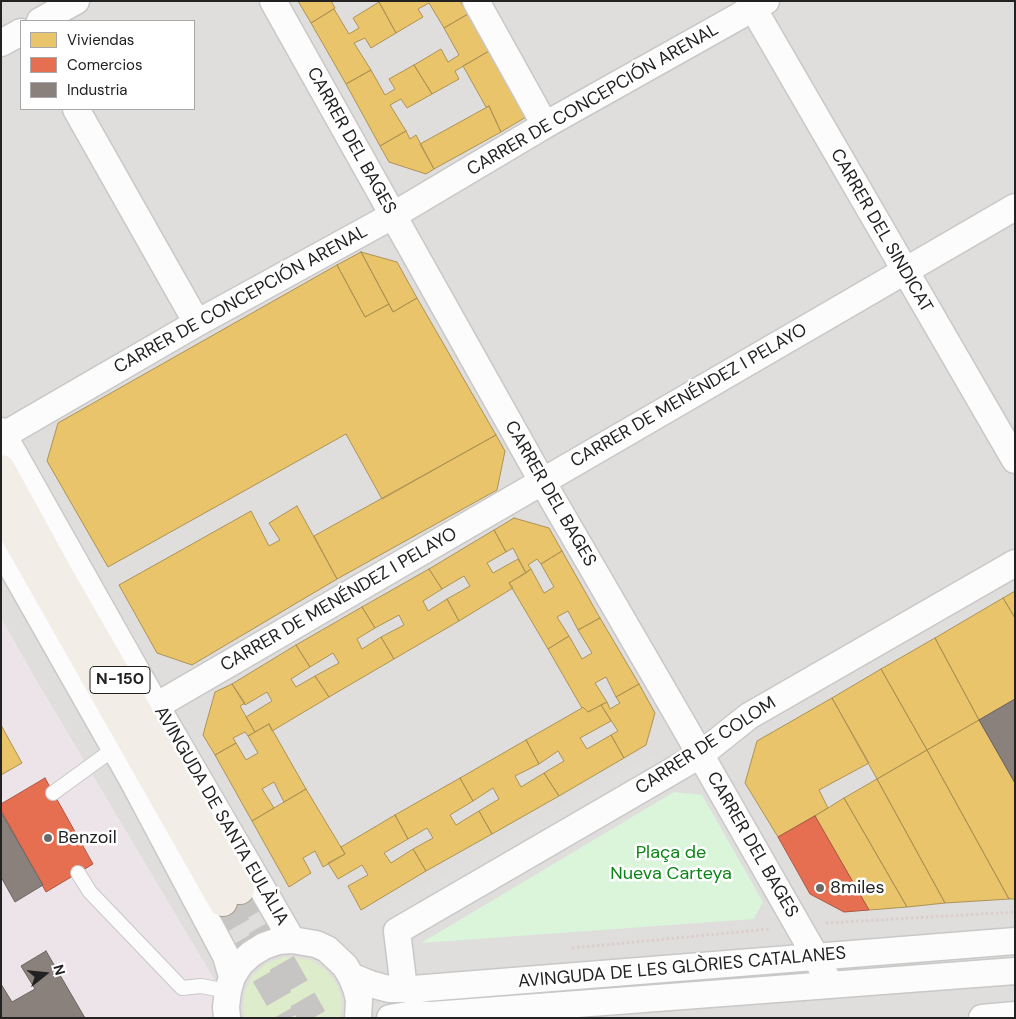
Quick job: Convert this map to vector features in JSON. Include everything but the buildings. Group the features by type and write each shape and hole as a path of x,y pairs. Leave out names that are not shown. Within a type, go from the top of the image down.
{"main road":[{"name":"N-150","path":"1,470 232,896 1,511"}],"street":[{"path":"42,20 76,1"},
{"name":"CARRER DEL BAGES","path":"273,1 542,482 816,957 830,985"},
{"path":"476,1 545,125"},
{"name":"CARRER DE CONCEPCIÓN ARENAL","path":"2,433 392,216 545,125 756,4"},
{"name":"CARRER DEL SINDICAT","path":"756,4 905,271 1015,460"},
{"path":"1,43 20,33"},
{"path":"77,110 197,323"},
{"name":"CARRER DE MENÉNDEZ I PELAYO","path":"156,706 1015,207"},
{"name":"AVINGUDA DE SANTA EULÀLIA","path":"2,433 156,706 292,940"},
{"path":"1,548 115,748 226,956 226,1002"},
{"name":"CARRER DE COLOM","path":"404,989 397,931 700,755 749,716 1015,564"},
{"path":"226,1002 246,959 264,946 278,941 292,940 316,944 336,956 352,976 359,1000 358,1018"},
{"name":"AVINGUDA DE LES GLÒRIES CATALANES","path":"352,976 370,984 390,989 404,989 1015,941"},
{"name":"AVINGUDA DE LES GLÒRIES CATALANES","path":"390,1018 414,1014 430,1016 1015,971"},
{"path":"982,1018 1015,1015"}],"lane":[{"path":"53,793 115,748"},
{"path":"78,873 90,892 182,988 202,986 226,1002"}],"path":[{"path":"563,949 825,923 1015,912"}],"shaded area":[{"path":"1,1 1015,1 1015,1018 237,1018 1,618"},
{"path":"1,618 33,675 237,1018 1,1018"},
{"path":"652,755 660,771 389,926 385,908"}],"green space":[{"name":"Plaça de Nueva Carteya","path":"674,792 702,795 763,902 754,919 421,943"},
{"path":"285,957 311,960 326,970 337,985 340,994 342,1003 340,1018 245,1018 243,1009 245,991 253,975 267,963"}],"tunnel":[{"path":"240,890 313,1018"},
{"path":"223,902 290,1018"}],"place":[{"name":"Benzoil","path":"48,838"},
{"name":"8miles","path":"820,888"}]}
